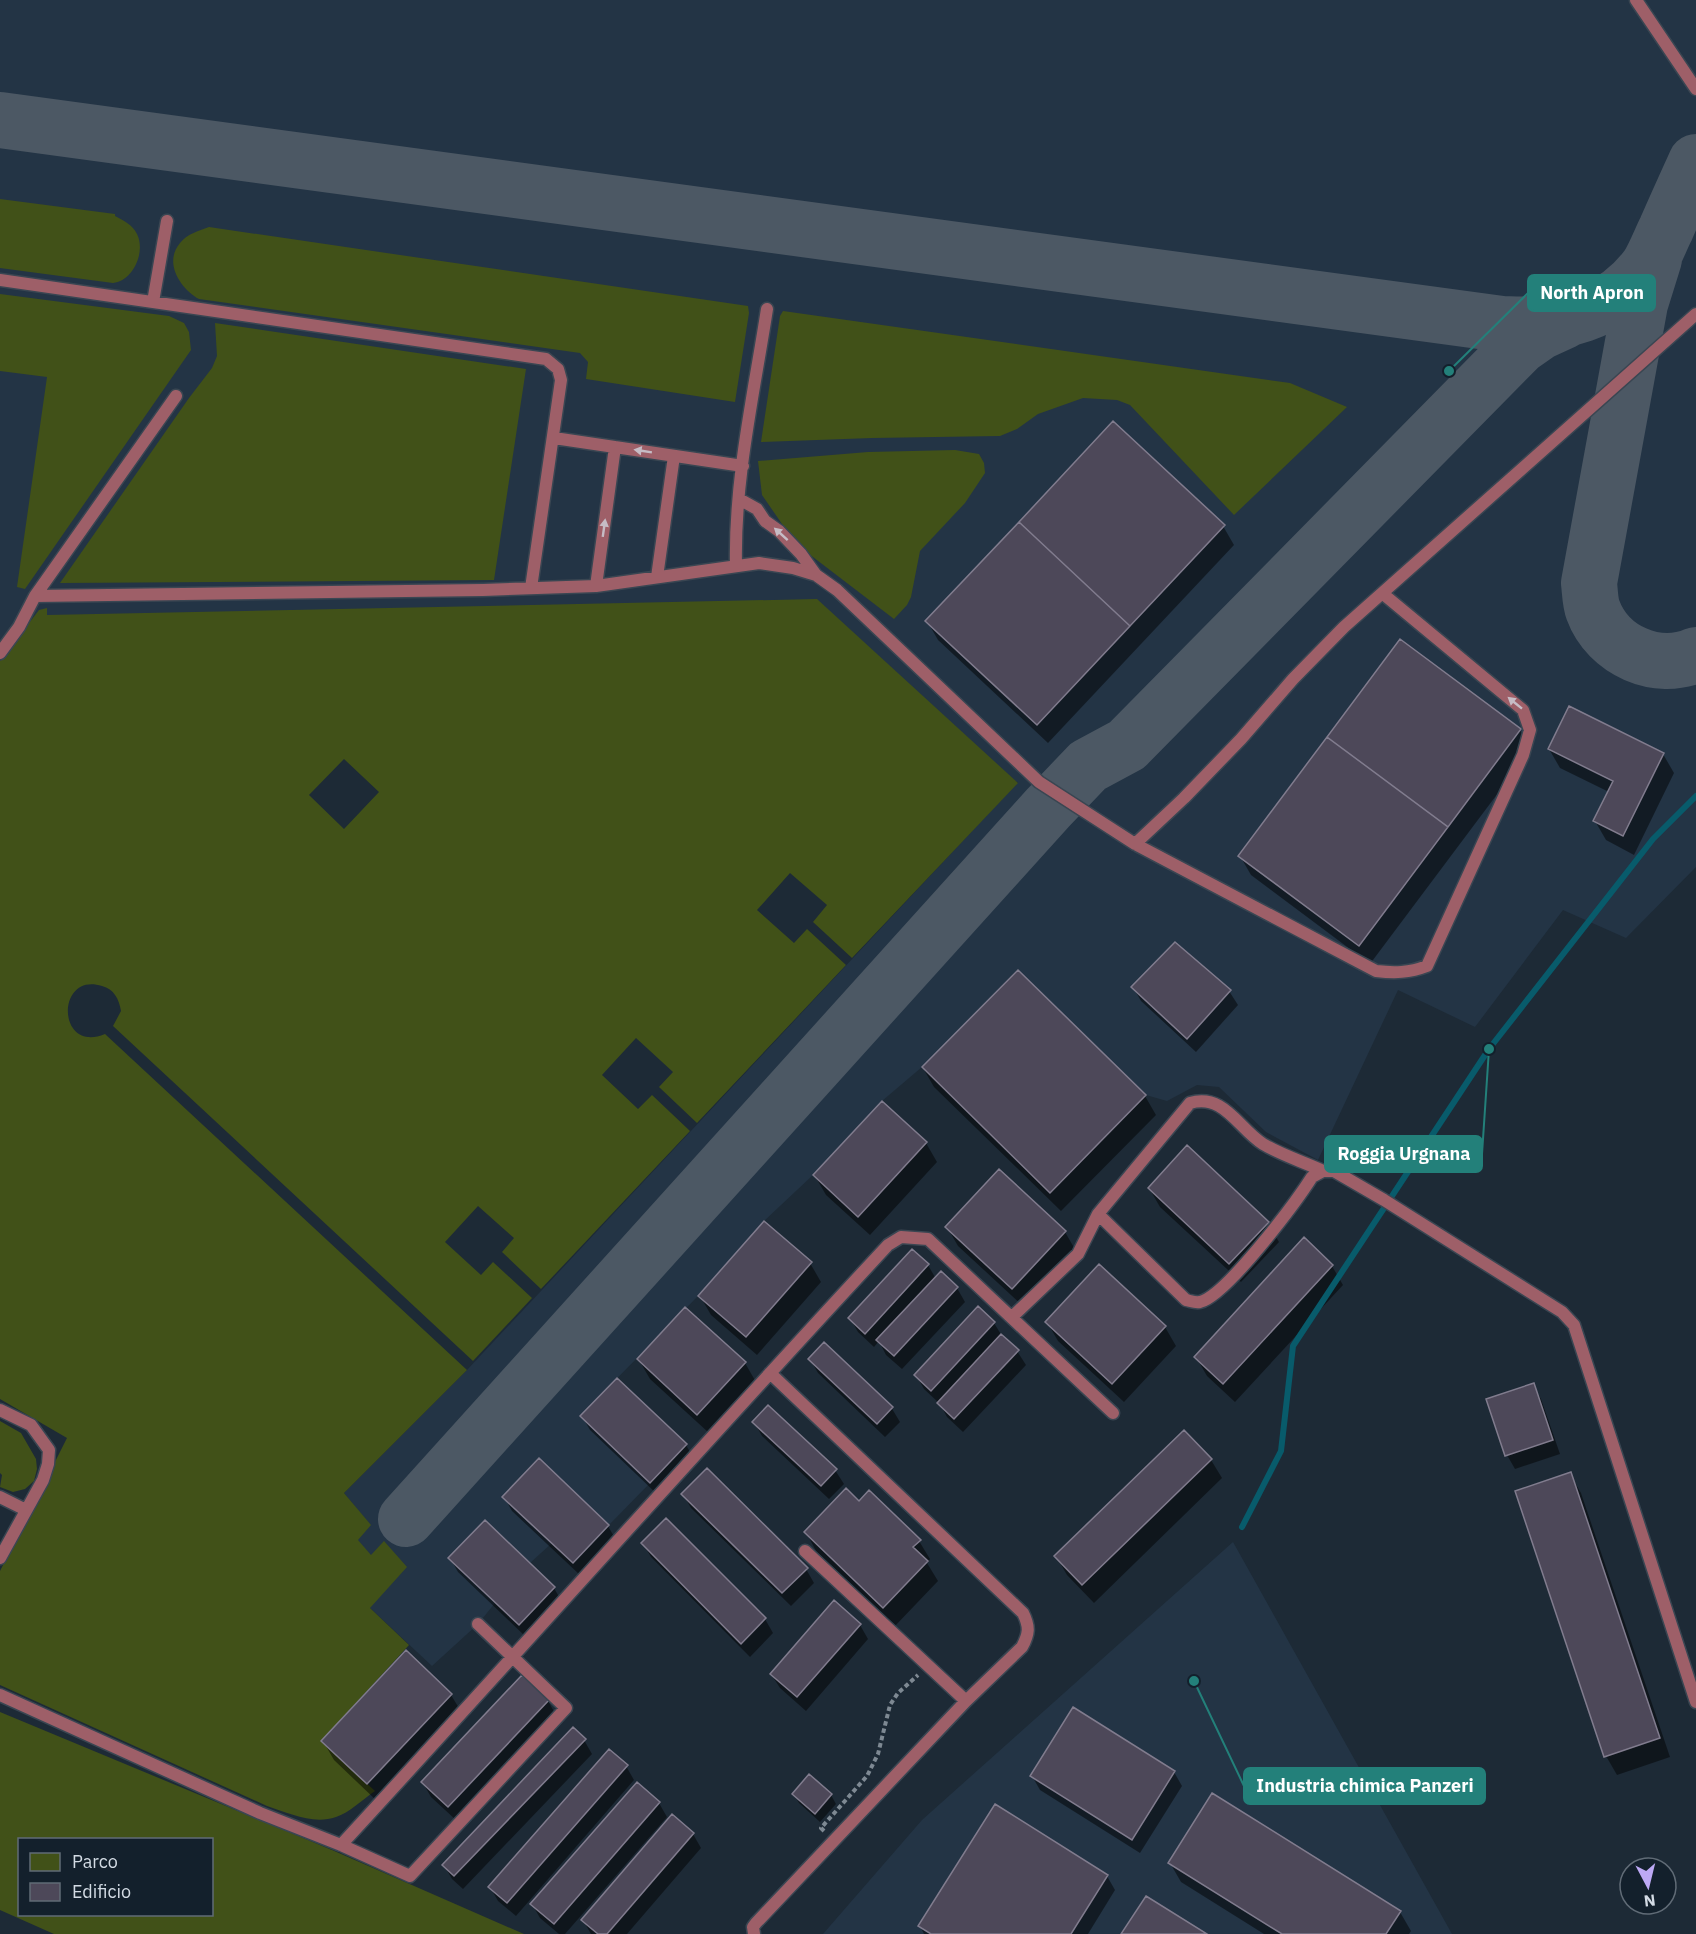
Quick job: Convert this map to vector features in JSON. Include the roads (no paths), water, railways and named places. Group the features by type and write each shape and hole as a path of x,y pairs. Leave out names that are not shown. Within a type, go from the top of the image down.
{"lane":[{"path":"1635,0 1696,89"},
{"path":"153,302 167,221"},
{"path":"0,280 546,359 558,369 561,380 531,588"},
{"path":"736,566 735,532 767,309"},
{"path":"1135,844 1192,789 1322,650 1382,593 1696,314"},
{"path":"0,653 19,627 35,596 176,396"},
{"path":"554,438 743,466"},
{"path":"596,586 615,447"},
{"path":"657,577 674,456"},
{"path":"739,499 757,509 765,521 779,531 801,554 816,575"},
{"path":"35,596 596,586 759,563 793,568 816,575 837,590 1039,782 1135,844 1376,970 1393,973 1412,972 1426,966 1523,755 1530,730 1523,710 1382,593"},
{"path":"1012,1317 1078,1254 1098,1214 1190,1103 1203,1099 1222,1107 1263,1144 1323,1171 1334,1171 1384,1200 1562,1312 1574,1325 1696,1702"},
{"path":"1098,1214 1186,1300 1200,1302 1208,1299 1230,1280 1269,1237 1312,1177 1323,1171"},
{"path":"341,1845 770,1373 888,1245 901,1237 928,1239 1113,1413"},
{"path":"754,1934 753,1927 756,1923 833,1840 966,1701 1022,1647 1028,1636 1029,1625 1023,1613 770,1373"},
{"path":"0,1410 30,1425 49,1450 43,1480 0,1558"},
{"path":"0,1497 26,1510"},
{"path":"805,1551 966,1701"},
{"path":"0,1695 260,1813 411,1876 566,1708 478,1624"}],"waterway":[{"path":"1242,1527 1281,1451 1293,1346 1489,1049 1653,839 1696,796"}],"place":[{"name":"North Apron","path":"1449,371"},
{"name":"Roggia Urgnana","path":"1489,1049"},
{"name":"Industria chimica Panzeri","path":"1194,1681"}]}
